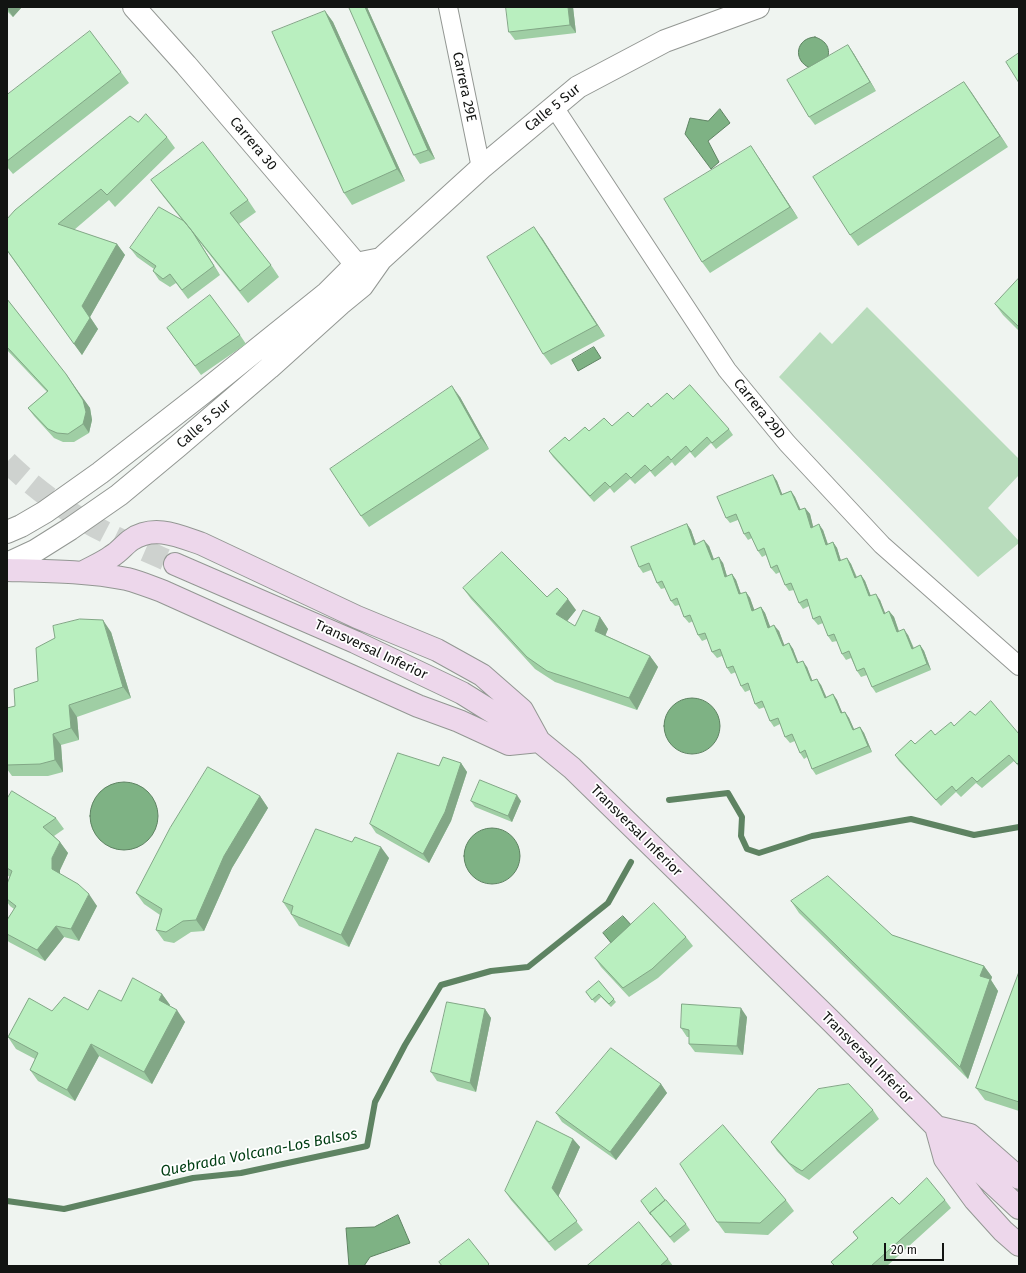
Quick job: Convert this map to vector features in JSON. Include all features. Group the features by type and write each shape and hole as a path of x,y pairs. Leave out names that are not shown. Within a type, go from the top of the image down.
{"main road":[{"path":"7,570 82,573 128,579 162,591 418,706 459,721 509,744 539,741 522,710 482,675 437,650 357,617 202,544 177,535 162,532 140,534 113,556 82,573"},
{"name":"Transversal Inferior","path":"175,564 348,638 462,693 539,741 578,774 831,1021 988,1180 1019,1208"},
{"path":"1019,1178 970,1135 936,1127 945,1159 975,1200 1003,1231 1019,1245"}],"street":[{"name":"Carrera 30","path":"134,7 186,65 356,264 362,286"},
{"name":"Carrera 29E","path":"448,7 480,168"},
{"name":"Calle 5 Sur","path":"7,564 35,551 119,495 190,436 362,286 381,259 480,168 578,87 665,41 758,7"},
{"name":"Carrera 29D","path":"554,107 727,370 787,443 882,545 1019,666"},
{"path":"356,264 381,259"},
{"name":"Calle 5 Sur","path":"7,532 45,512 100,474 321,298 356,264"}],"shaded area":[{"path":"815,37 825,43 828,49 828,56 827,60 810,68 801,60 799,50 800,45 804,41"},
{"path":"720,109 730,123 708,141 719,162 711,169 685,134 690,118 708,121"},
{"path":"867,307 1019,459 1019,475 988,508 1019,541 1019,543 978,577 779,377 820,332 832,344"},
{"path":"594,347 601,358 578,371 572,360"},
{"path":"692,698 707,703 715,711 720,726 715,741 707,749 692,754 677,749 669,741 664,726 669,711 677,703"},
{"path":"124,782 137,785 148,792 155,803 158,816 155,829 148,840 137,847 124,850 111,847 100,840 93,829 90,816 93,803 100,792 111,785"},
{"path":"492,828 503,830 512,836 518,845 520,856 518,867 512,876 503,882 492,884 481,882 472,876 466,867 464,856 466,845 472,836 481,830"},
{"path":"623,916 633,927 612,944 603,933"},
{"path":"398,1215 410,1243 370,1257 364,1266 349,1266 346,1228 374,1227"}],"building":[{"path":"349,7 365,7 428,150 414,155"},
{"path":"506,7 568,7 570,25 509,32"},
{"path":"325,11 397,169 344,193 272,32"},
{"path":"90,31 121,72 7,161 7,95"},
{"path":"848,45 870,82 809,117 787,80"},
{"path":"1019,53 1019,83 1006,62"},
{"path":"964,82 1000,136 850,235 813,177"},
{"path":"146,114 167,137 107,195 101,189 58,224 117,244 82,306 90,318 74,344 7,250 7,219 15,210 130,116 138,122"},
{"path":"203,142 248,200 230,213 271,265 240,291 151,180"},
{"path":"751,146 790,207 702,262 664,199"},
{"path":"159,207 184,221 214,266 182,290 170,274 163,279 153,271 156,266 130,248"},
{"path":"534,227 597,325 543,354 487,257"},
{"path":"1019,278 1019,327 995,304"},
{"path":"210,295 240,335 195,366 167,328"},
{"path":"7,299 66,374 83,400 86,412 83,424 68,434 57,433 48,429 28,408 48,391 7,347"},
{"path":"690,385 729,429 712,443 707,437 691,452 686,446 671,460 668,456 651,471 645,465 631,478 626,473 610,487 605,482 590,496 549,451 565,437 569,441 585,427 589,431 604,418 612,426 628,412 633,417 648,403 651,407 667,393 673,399"},
{"path":"452,386 481,438 361,516 330,469"},
{"path":"773,475 781,495 791,491 799,510 805,508 811,528 819,524 826,545 833,542 839,561 847,558 855,578 861,575 869,596 876,594 884,614 889,611 897,632 904,629 912,649 920,645 927,664 872,687 864,668 857,671 849,651 842,654 834,634 828,636 820,616 813,619 807,599 799,603 791,583 785,585 777,565 771,568 764,548 758,551 749,532 744,534 736,514 726,518 717,497"},
{"path":"687,524 694,545 704,540 712,560 719,557 725,577 732,574 739,594 746,592 752,611 761,607 768,628 774,625 783,646 789,643 797,663 803,661 811,681 817,679 825,698 833,694 841,713 845,712 853,730 860,727 868,746 812,769 805,750 800,753 792,734 785,737 778,718 770,721 762,701 755,704 748,683 741,686 733,666 727,668 720,649 712,652 705,633 698,635 690,615 684,617 677,598 671,601 662,581 657,583 649,563 639,567 631,547"},
{"path":"502,552 547,597 557,588 568,599 556,614 575,626 583,610 600,617 595,631 650,656 629,698 547,671 527,657 463,588"},
{"path":"80,619 103,620 123,687 69,705 71,728 53,734 55,760 40,764 7,765 7,708 15,706 14,689 38,681 36,648 55,638 53,626"},
{"path":"991,701 1019,734 1019,762 1017,764 1009,755 977,782 972,777 956,791 952,786 936,800 895,755 911,740 915,744 931,730 935,735 951,722 954,726 970,711 975,715"},
{"path":"398,753 439,766 443,757 461,763 445,812 423,854 370,824"},
{"path":"208,767 260,796 224,856 196,920 183,921 166,932 156,930 162,909 136,893 170,828"},
{"path":"480,780 517,795 508,816 471,801"},
{"path":"12,791 56,818 43,827 60,842 52,858 52,869 78,884 89,894 71,929 56,926 37,950 7,934 7,920 16,906 7,899 7,884 12,871 7,868 7,799"},
{"path":"316,829 352,842 355,837 381,847 341,935 291,914 293,906 283,902"},
{"path":"828,876 892,935 984,966 980,976 990,979 960,1067 791,901"},
{"path":"654,903 686,937 652,969 623,988 595,958"},
{"path":"1019,972 1019,1102 976,1088"},
{"path":"133,978 162,994 159,1000 177,1010 144,1072 91,1044 67,1090 30,1070 38,1053 8,1037 29,998 52,1011 64,997 88,1010 99,990 121,1001"},
{"path":"599,981 614,999 609,1004 599,994 592,1000 586,992"},
{"path":"447,1002 485,1009 470,1083 431,1072"},
{"path":"682,1004 741,1008 737,1046 689,1044 689,1030 681,1028"},
{"path":"611,1048 661,1084 610,1152 556,1113"},
{"path":"849,1084 873,1110 802,1171 789,1163 771,1142 818,1089"},
{"path":"537,1121 573,1139 552,1188 577,1221 549,1242 505,1191"},
{"path":"723,1125 786,1200 760,1223 717,1222 680,1164"},
{"path":"927,1178 945,1200 871,1266 835,1266 831,1262 858,1238 853,1232 892,1197 899,1204"},
{"path":"656,1188 665,1200 650,1213 651,1215 641,1201"},
{"path":"666,1200 686,1224 670,1237 650,1213"},
{"path":"639,1222 668,1259 660,1266 587,1266"},
{"path":"469,1239 489,1264 487,1266 442,1266 439,1262"}],"waterway":[{"name":"Quebrada Volcana-Los Balsos","path":"669,800 728,793 742,817 741,836 747,849 759,853 812,836 911,819 974,835 1019,827"},
{"name":"Quebrada Volcana-Los Balsos","path":"7,1201 64,1209 193,1178 241,1173 367,1146 375,1102 405,1045 441,985 491,971 528,967 608,903 631,862"}],"tunnel":[{"path":"7,462 41,492 92,525 175,564"}]}
